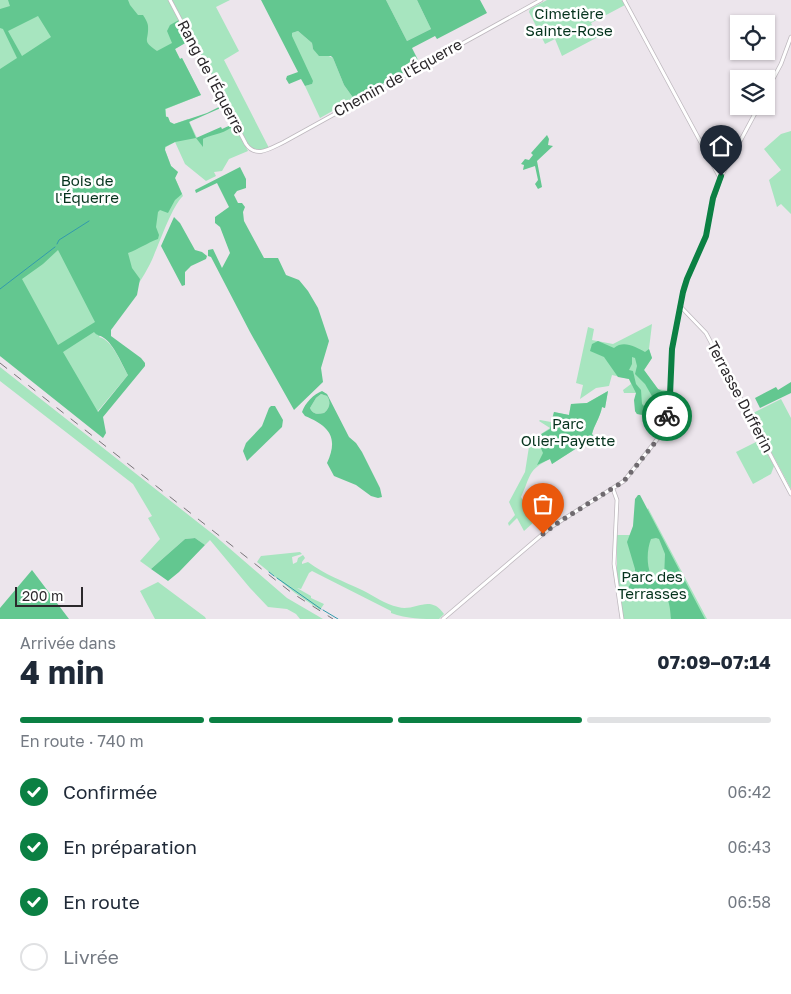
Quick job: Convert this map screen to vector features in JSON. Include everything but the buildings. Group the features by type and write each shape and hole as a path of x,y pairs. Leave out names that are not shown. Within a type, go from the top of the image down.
{"street":[{"name":"Rang de l'Équerre","path":"170,0 245,142 253,152"},
{"name":"Chemin de l'Équerre","path":"253,152 263,151 284,142 541,0"},
{"path":"624,0 720,179"},
{"path":"775,75 791,37"},
{"path":"442,619 551,527 613,489 629,476 655,442 664,425 670,395 672,349 686,281 706,236 713,198 720,179 754,115"},
{"name":"Terrasse Dufferin","path":"680,306 700,325 707,335 791,494"},
{"path":"613,489 617,496 614,564 622,619"}],"green space":[{"name":"Bois de l'Équerre","path":"0,0 168,0 189,39 175,49 180,59 182,58 201,95 166,109 166,116 174,124 188,119 202,145 203,139 233,127 234,123 248,151 229,159 222,171 214,172 216,176 206,181 185,164 175,142 166,147 165,150 171,166 178,172 175,178 183,196 178,201 169,218 145,274 99,337 112,347 128,375 97,412 0,356"},
{"name":"Bois de l'Équerre","path":"8,0 128,0 138,15 143,15 148,23 147,42 157,51 172,43 167,31 170,25 179,20 189,39 175,49 180,59 182,58 201,95 165,109 166,117 174,124 207,113 223,105 223,107 189,122 196,138 175,142 165,147 171,166 178,172 175,178 182,194 175,200 168,213 160,210 158,212 156,227 159,235 158,239 128,253 132,268 140,279 137,295 111,330 111,336 141,358 145,366 103,417 106,433 103,438 0,356 0,69 17,58 3,29 0,28 0,9 10,6","holes":["38,16 51,37 22,56 8,31","58,250 95,322 58,345 22,279","94,332 103,337 118,355 128,375 98,412 63,352"]},
{"path":"172,0 230,0 216,7 239,51 224,60 269,148 258,150 248,144"},
{"path":"261,0 386,0 407,41 431,29 417,0 480,0 487,13 437,39 435,36 412,48 420,64 354,99 344,85 333,58 331,56 319,56 313,49 312,43 298,31 292,33 292,36 313,81 312,84 305,86 301,79 289,84 286,79 287,76 298,72"},
{"path":"386,0 417,0 431,29 407,41"},
{"name":"Cimetière Sainte-Rose","path":"547,0 622,0 625,5 591,23 598,37 562,56 555,39 545,44 529,12 530,9"},
{"path":"298,31 312,43 313,49 333,58 344,85 354,99 320,118 305,86 312,84 291,36 292,33"},
{"path":"234,125 224,132 203,139 203,147 196,138 221,127 222,129"},
{"path":"791,131 791,214 781,204 777,207 769,180 781,170 764,149 781,134"},
{"path":"547,135 549,139 548,145 553,146 537,161 542,187 538,189 535,184 538,180 535,166 523,170 524,165 521,164 525,159 529,160 533,155 531,153"},
{"path":"240,167 246,179 246,188 237,191 234,195 238,203 242,203 245,207 243,212 244,221 264,258 278,258 286,275 299,280 308,291 318,308 329,341 321,368 323,382 294,410 211,257 208,256 208,250 213,249 222,268 230,253 220,227 215,223 215,217 229,207 217,183 196,193 195,190"},
{"path":"174,217 180,223 195,250 207,256 206,259 191,266 185,272 185,285 182,286 161,246"},
{"name":"Parc Olier-Payette","path":"652,324 649,349 652,358 644,370 658,389 669,391 664,419 658,435 649,416 637,414 635,411 636,393 624,393 623,390 631,384 629,379 612,375 609,386 596,388 580,399 583,385 576,383 588,327 594,329 592,340 613,344"},
{"path":"598,341 614,348 626,344 645,352 649,349 652,358 644,370 658,389 665,393 664,413 657,432 649,416 637,414 635,411 634,400 636,393 629,379 618,377 604,357 590,351 592,344","holes":["632,357 635,358 637,366 635,374 645,384 653,398 651,404 654,407 653,411 647,409 642,404 641,390 636,384 633,371 629,370 632,364"]},
{"path":"0,367 214,535 287,598 323,619 300,619 296,614 287,609 268,607 210,540 205,545 195,538 185,539 151,569 140,561 160,539 148,518 152,516 133,484 0,381"},
{"path":"791,382 791,393 760,408 755,398 776,387 778,390"},
{"path":"322,391 327,394 349,437 362,452 380,488 382,497 371,496 356,485 334,476 327,463 332,439 326,428 305,416 302,412 308,402","holes":["321,394 327,396 329,400 328,409 320,414 313,412 310,408 316,398"]},
{"name":"Parc Olier-Payette","path":"608,391 605,408 602,407 592,434 594,437 552,464 550,459 533,470 521,497 534,522 524,531 517,518 509,526 508,523 515,515 509,502 525,472 531,434 538,436 550,428 539,421 551,422 554,412 569,415 571,404 587,403"},
{"name":"Parc Olier-Payette","path":"608,391 605,408 602,407 592,434 594,437 552,464 550,459 537,465 543,453 536,437 531,438 531,434 538,436 550,429 554,412 569,415 571,404 587,403"},
{"path":"321,394 327,396 329,400 328,409 324,413 316,414 310,408"},
{"path":"781,399 791,418 791,489 751,414"},
{"path":"271,406 275,406 283,420 282,427 247,461 243,451 246,443 262,426"},
{"path":"760,440 774,466 771,474 753,484 736,452"},
{"path":"640,495 705,619 671,619 669,603 663,593 659,591 635,595 628,592 628,588 635,577 635,569 627,542 633,526 635,499","holes":["651,539 659,539 665,554 664,579 660,583 652,576 648,564 648,550"]},
{"name":"Parc des Terrasses","path":"648,508 707,619 623,619 617,573 617,535 631,535"},
{"path":"195,538 205,545 168,581 151,569 185,539"},
{"path":"300,552 302,554 292,557 293,564 303,555 305,558 302,564 308,562 314,567 389,604 404,608 428,604 439,608 444,614 439,619 397,615 312,571 309,573 301,589 297,588 324,604 320,610 295,593 257,562 261,556"},
{"path":"32,570 69,619 0,619 0,608"},
{"path":"158,582 206,619 155,619 140,591"}],"waterway":[{"path":"57,244 59,240 89,221"},
{"path":"0,289 55,247"},
{"path":"269,572 274,576"},
{"path":"277,578 321,609"},
{"path":"323,610 338,619"}],"railway":[{"path":"0,363 292,593 333,619"}],"way so far":[{"path":"543,534 624,481 658,439 667,416"}],"route":[{"path":"667,416 672,349 683,292 706,236 713,198 721,176"}]}
